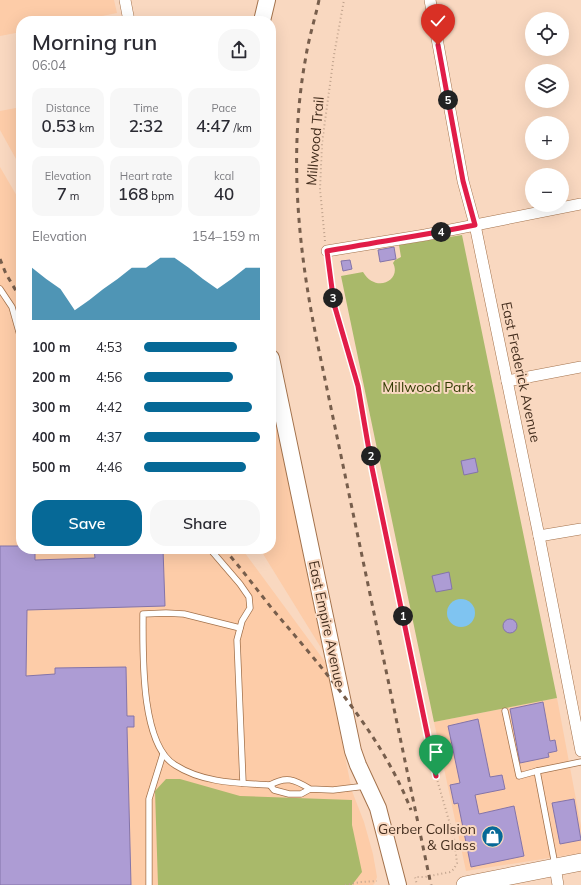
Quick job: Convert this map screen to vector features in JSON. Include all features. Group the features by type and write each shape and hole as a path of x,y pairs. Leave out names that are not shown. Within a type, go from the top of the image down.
{"main road":[{"path":"465,885 515,878 581,862"}],"street":[{"path":"125,0 128,16"},
{"path":"263,16 266,0"},
{"name":"East Frederick Avenue","path":"430,0 463,181 475,225 539,536 581,751"},
{"path":"327,251 385,240 425,235 581,204"},
{"path":"507,381 581,367"},
{"name":"East Empire Avenue","path":"276,382 353,751 380,817 398,885"},
{"path":"539,536 581,529"},
{"path":"570,695 581,693"},
{"path":"555,868 558,885"}],"lane":[{"path":"0,289 12,307 16,321"},
{"path":"214,554 249,597 250,608 242,621 237,640 243,783"},
{"path":"240,628 184,614 143,614 144,674 155,740 163,754 174,765 200,776 220,781 270,785 280,780 287,779 297,781 310,789 333,790 368,786"},
{"path":"505,711 519,776 581,762"},
{"path":"149,885 150,799 163,754"},
{"path":"537,772 555,868"},
{"path":"270,785 274,790 289,794 301,794 310,789"}],"path":[{"name":"Millwood Trail","path":"344,0 334,55 321,150 320,189 327,251 334,304 358,386 372,468 436,776 454,838 457,863 454,869 450,872 425,877 415,877 417,885"},
{"path":"345,885 377,881"}],"shaded area":[{"path":"0,0 114,0 117,13 102,16 16,16 16,33 0,36"},
{"path":"16,108 16,159 0,130 0,111"},
{"path":"0,167 16,194 16,554 246,554 326,663 352,791 364,822 373,854 377,877 373,885 0,885"},
{"path":"276,422 323,651 263,554 276,554"},
{"path":"557,698 581,826 581,853 466,871 434,722"}],"green space":[{"name":"Millwood Park","path":"462,235 557,698 434,722 341,276 363,272 368,279 374,282 386,282 394,275 395,269 393,263 401,257 399,245"},
{"path":"166,779 180,779 240,796 352,800 352,825 362,872 352,885 158,885 155,791"}],"water":[{"path":"461,599 471,603 475,613 471,623 461,627 451,623 447,613 451,603"}],"building":[{"path":"394,247 396,259 380,262 378,250"},
{"path":"350,260 352,269 343,271 341,261"},
{"path":"475,458 478,472 464,475 461,461"},
{"path":"0,546 16,546 16,554 35,554 35,560 95,558 95,554 163,554 165,606 27,610 26,676 55,674 55,668 126,667 127,716 134,716 134,727 127,727 131,885 0,885"},
{"path":"449,572 452,589 436,592 432,576"},
{"path":"507,619 513,619 517,623 517,629 513,633 507,633 503,629 503,623"},
{"path":"543,702 550,741 555,740 557,751 548,753 549,757 520,763 510,709"},
{"path":"478,719 490,777 502,775 505,789 475,795 479,814 514,806 524,856 471,867 458,803 454,804 450,785 460,783 448,726"},
{"path":"574,799 581,840 560,844 552,803"}],"railway":[{"path":"319,0 306,56 297,128 298,201 305,274 318,346 431,885"},
{"path":"0,259 6,274 16,291"},
{"path":"228,554 351,705 385,756 411,810"}],"place":[{"name":"Gerber Collsion & Glass","path":"492,837"}],"route":[{"path":"436,776 372,468 358,386 334,304 327,251 475,225 463,181 438,45"}]}
